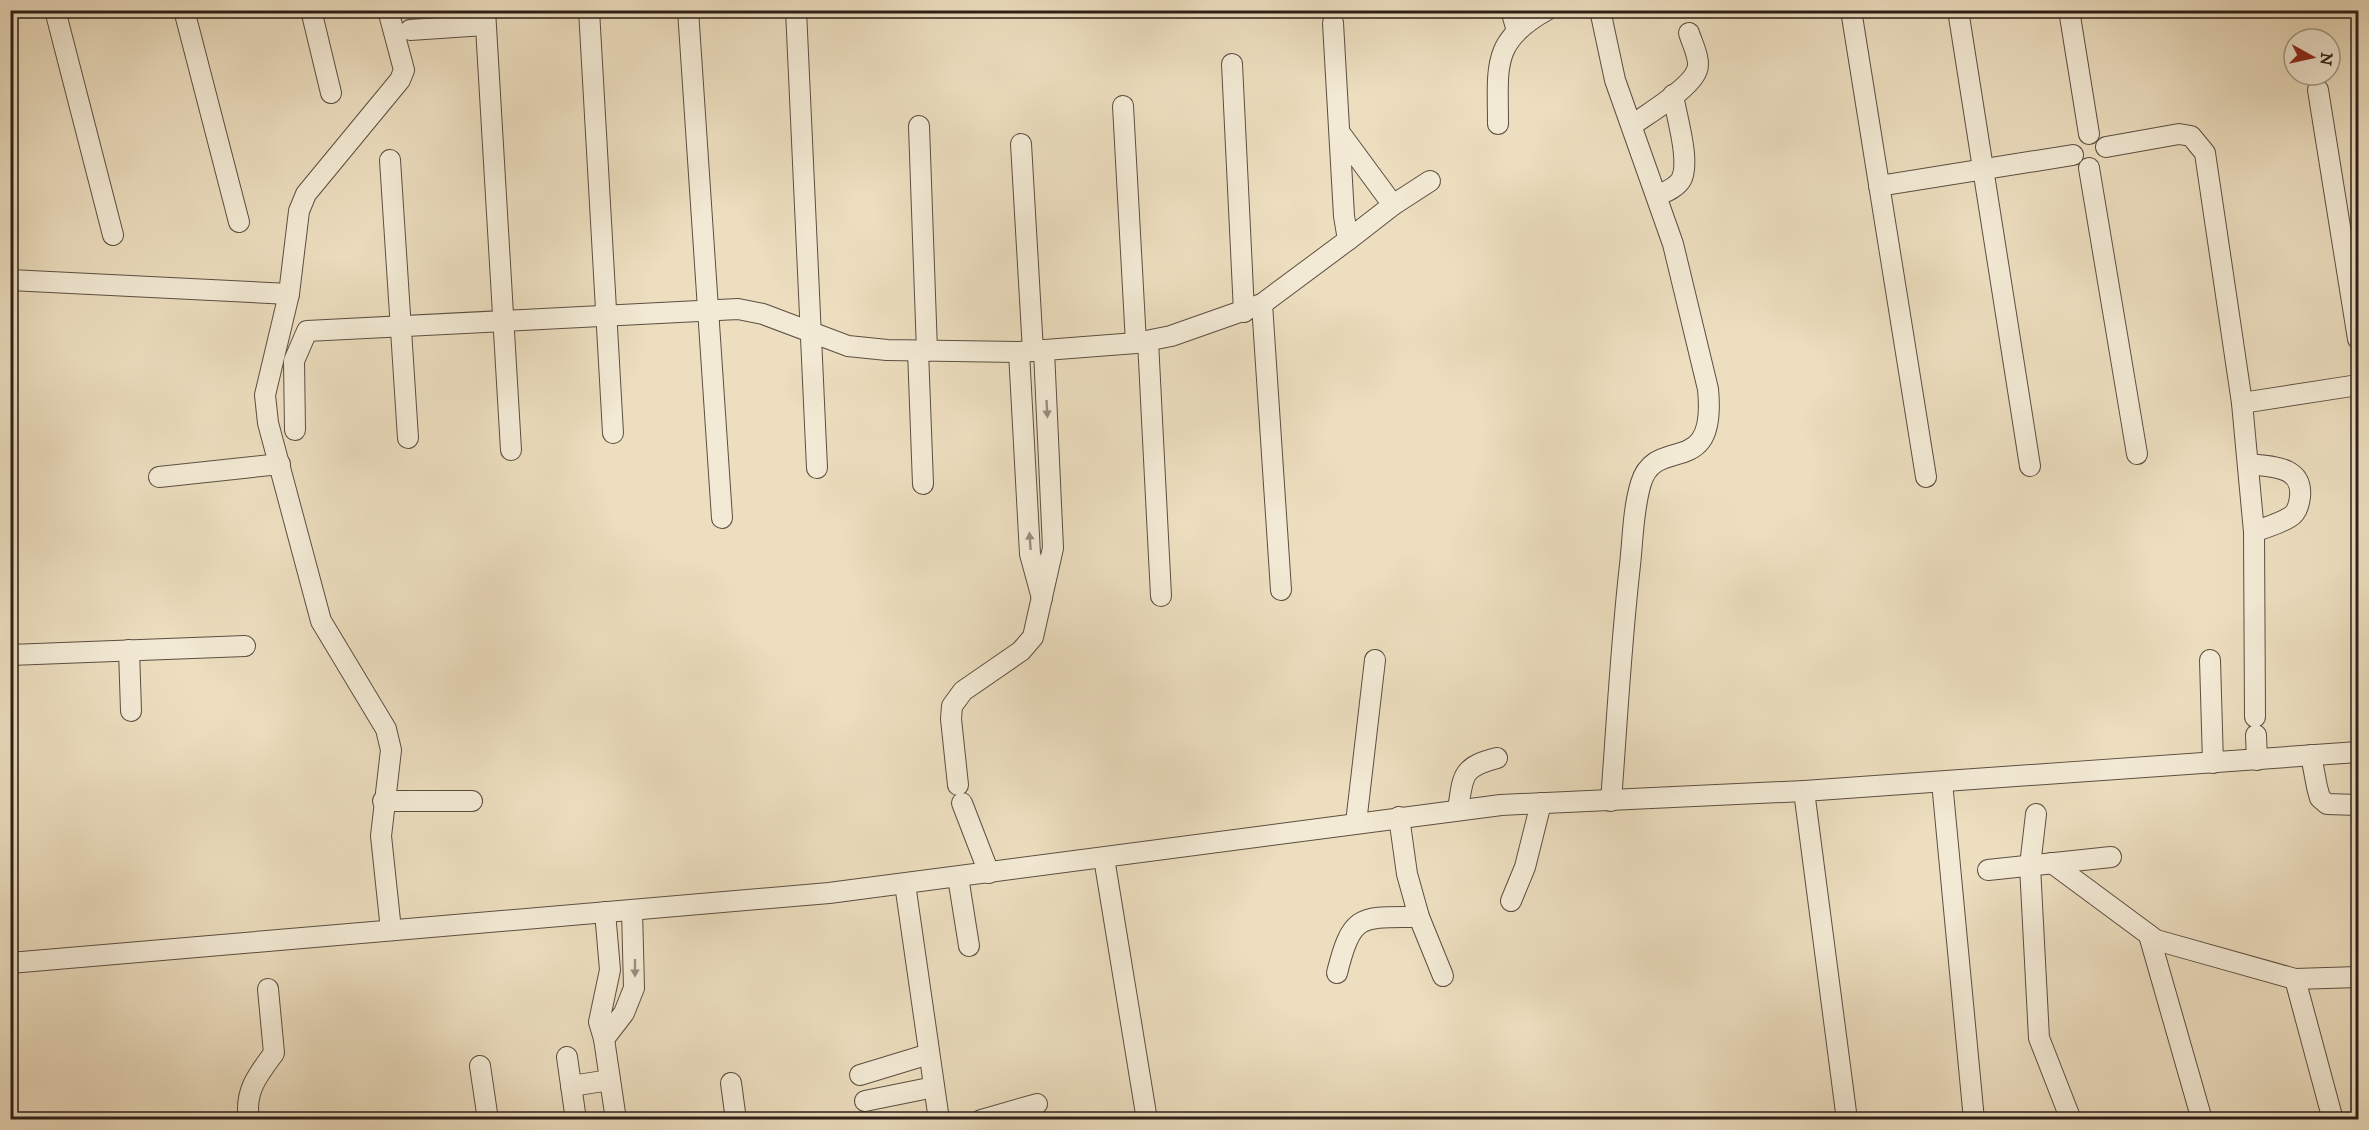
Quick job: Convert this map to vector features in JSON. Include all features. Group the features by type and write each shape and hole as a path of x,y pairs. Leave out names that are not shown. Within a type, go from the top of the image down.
{"street":[{"path":"55,10 112,235"},
{"path":"184,10 239,222"},
{"path":"311,10 331,93"},
{"path":"388,10 404,70 400,80 306,194 299,211 289,294 265,395 268,423 321,621 386,729 391,750 383,801 381,836 390,930"},
{"path":"590,10 613,433"},
{"path":"688,10 722,518"},
{"path":"796,10 817,468"},
{"path":"1511,10 1517,31"},
{"path":"1498,124 1499,62 1504,47 1517,31 1547,10"},
{"path":"1600,10 1616,80 1657,196 1684,288 1708,389 1710,413 1707,431 1699,444 1655,462 1648,468 1639,491 1625,610 1611,801"},
{"path":"1851,10 1926,477"},
{"path":"1958,10 2030,465"},
{"path":"2069,10 2089,134"},
{"path":"410,30 485,18 511,450"},
{"path":"1333,23 1344,216 1348,240"},
{"path":"1632,125 1672,95 1697,70 1698,63 1689,33"},
{"path":"1232,64 1281,590"},
{"path":"2318,90 2358,339"},
{"path":"1657,196 1676,186 1684,169 1684,157 1672,95"},
{"path":"1123,106 1161,596"},
{"path":"919,126 923,351 922,484"},
{"path":"1340,133 1393,205"},
{"path":"2089,134 2097,136 2106,147 2103,162 2089,168 2076,162 2073,155 2076,140 2089,134"},
{"path":"2106,147 2179,134 2191,135 2205,153 2242,403 2254,532 2258,760"},
{"path":"989,873 960,794 951,719 952,706 963,691 1021,651 1033,637 1053,548 1051,490 1032,351 1021,144"},
{"path":"1879,186 2073,155"},
{"path":"390,160 408,438"},
{"path":"2089,168 2137,454"},
{"path":"295,430 294,361 307,331 738,309 763,314 848,346 923,351 1032,351 1142,342 1171,336 1253,308 1393,205 1430,181"},
{"path":"10,280 289,294"},
{"path":"1032,351 1027,492 1030,554 1042,598"},
{"path":"2242,403 2358,385"},
{"path":"159,477 280,464"},
{"path":"2248,464 2283,468 2293,473 2298,480 2300,493 2298,508 2291,517 2254,532"},
{"path":"1027,492 1051,490"},
{"path":"10,656 245,645"},
{"path":"129,650 131,711"},
{"path":"1356,823 1375,660"},
{"path":"2210,660 2213,763"},
{"path":"10,963 830,893 1458,810 1540,803 1804,791 2358,752"},
{"path":"2312,755 2320,798 2327,804 2358,805"},
{"path":"1458,810 1462,779 1467,770 1475,764 1497,758"},
{"path":"1942,782 1974,1119"},
{"path":"1804,791 1847,1119"},
{"path":"383,801 472,801"},
{"path":"1511,901 1525,867 1540,803"},
{"path":"2036,814 2030,866 2039,1038 2071,1119"},
{"path":"1399,817 1407,874 1419,917 1443,976"},
{"path":"1988,870 2111,857"},
{"path":"1104,858 1146,1114"},
{"path":"2052,863 2156,940 2295,979 2358,977"},
{"path":"958,877 969,946"},
{"path":"905,884 939,1119"},
{"path":"604,1039 624,1012 634,988 632,910"},
{"path":"606,912 610,970 598,1022 604,1039 616,1119"},
{"path":"1337,973 1346,938 1355,926 1365,919 1419,917"},
{"path":"2149,935 2202,1119"},
{"path":"2295,979 2333,1119"},
{"path":"249,1119 247,1106 251,1084 274,1053 268,989"},
{"path":"860,1075 929,1053"},
{"path":"567,1057 576,1119"},
{"path":"480,1065 488,1119"},
{"path":"571,1086 610,1080"},
{"path":"731,1083 736,1119"},
{"path":"865,1101 934,1087"},
{"path":"981,1119 1037,1104"}]}
